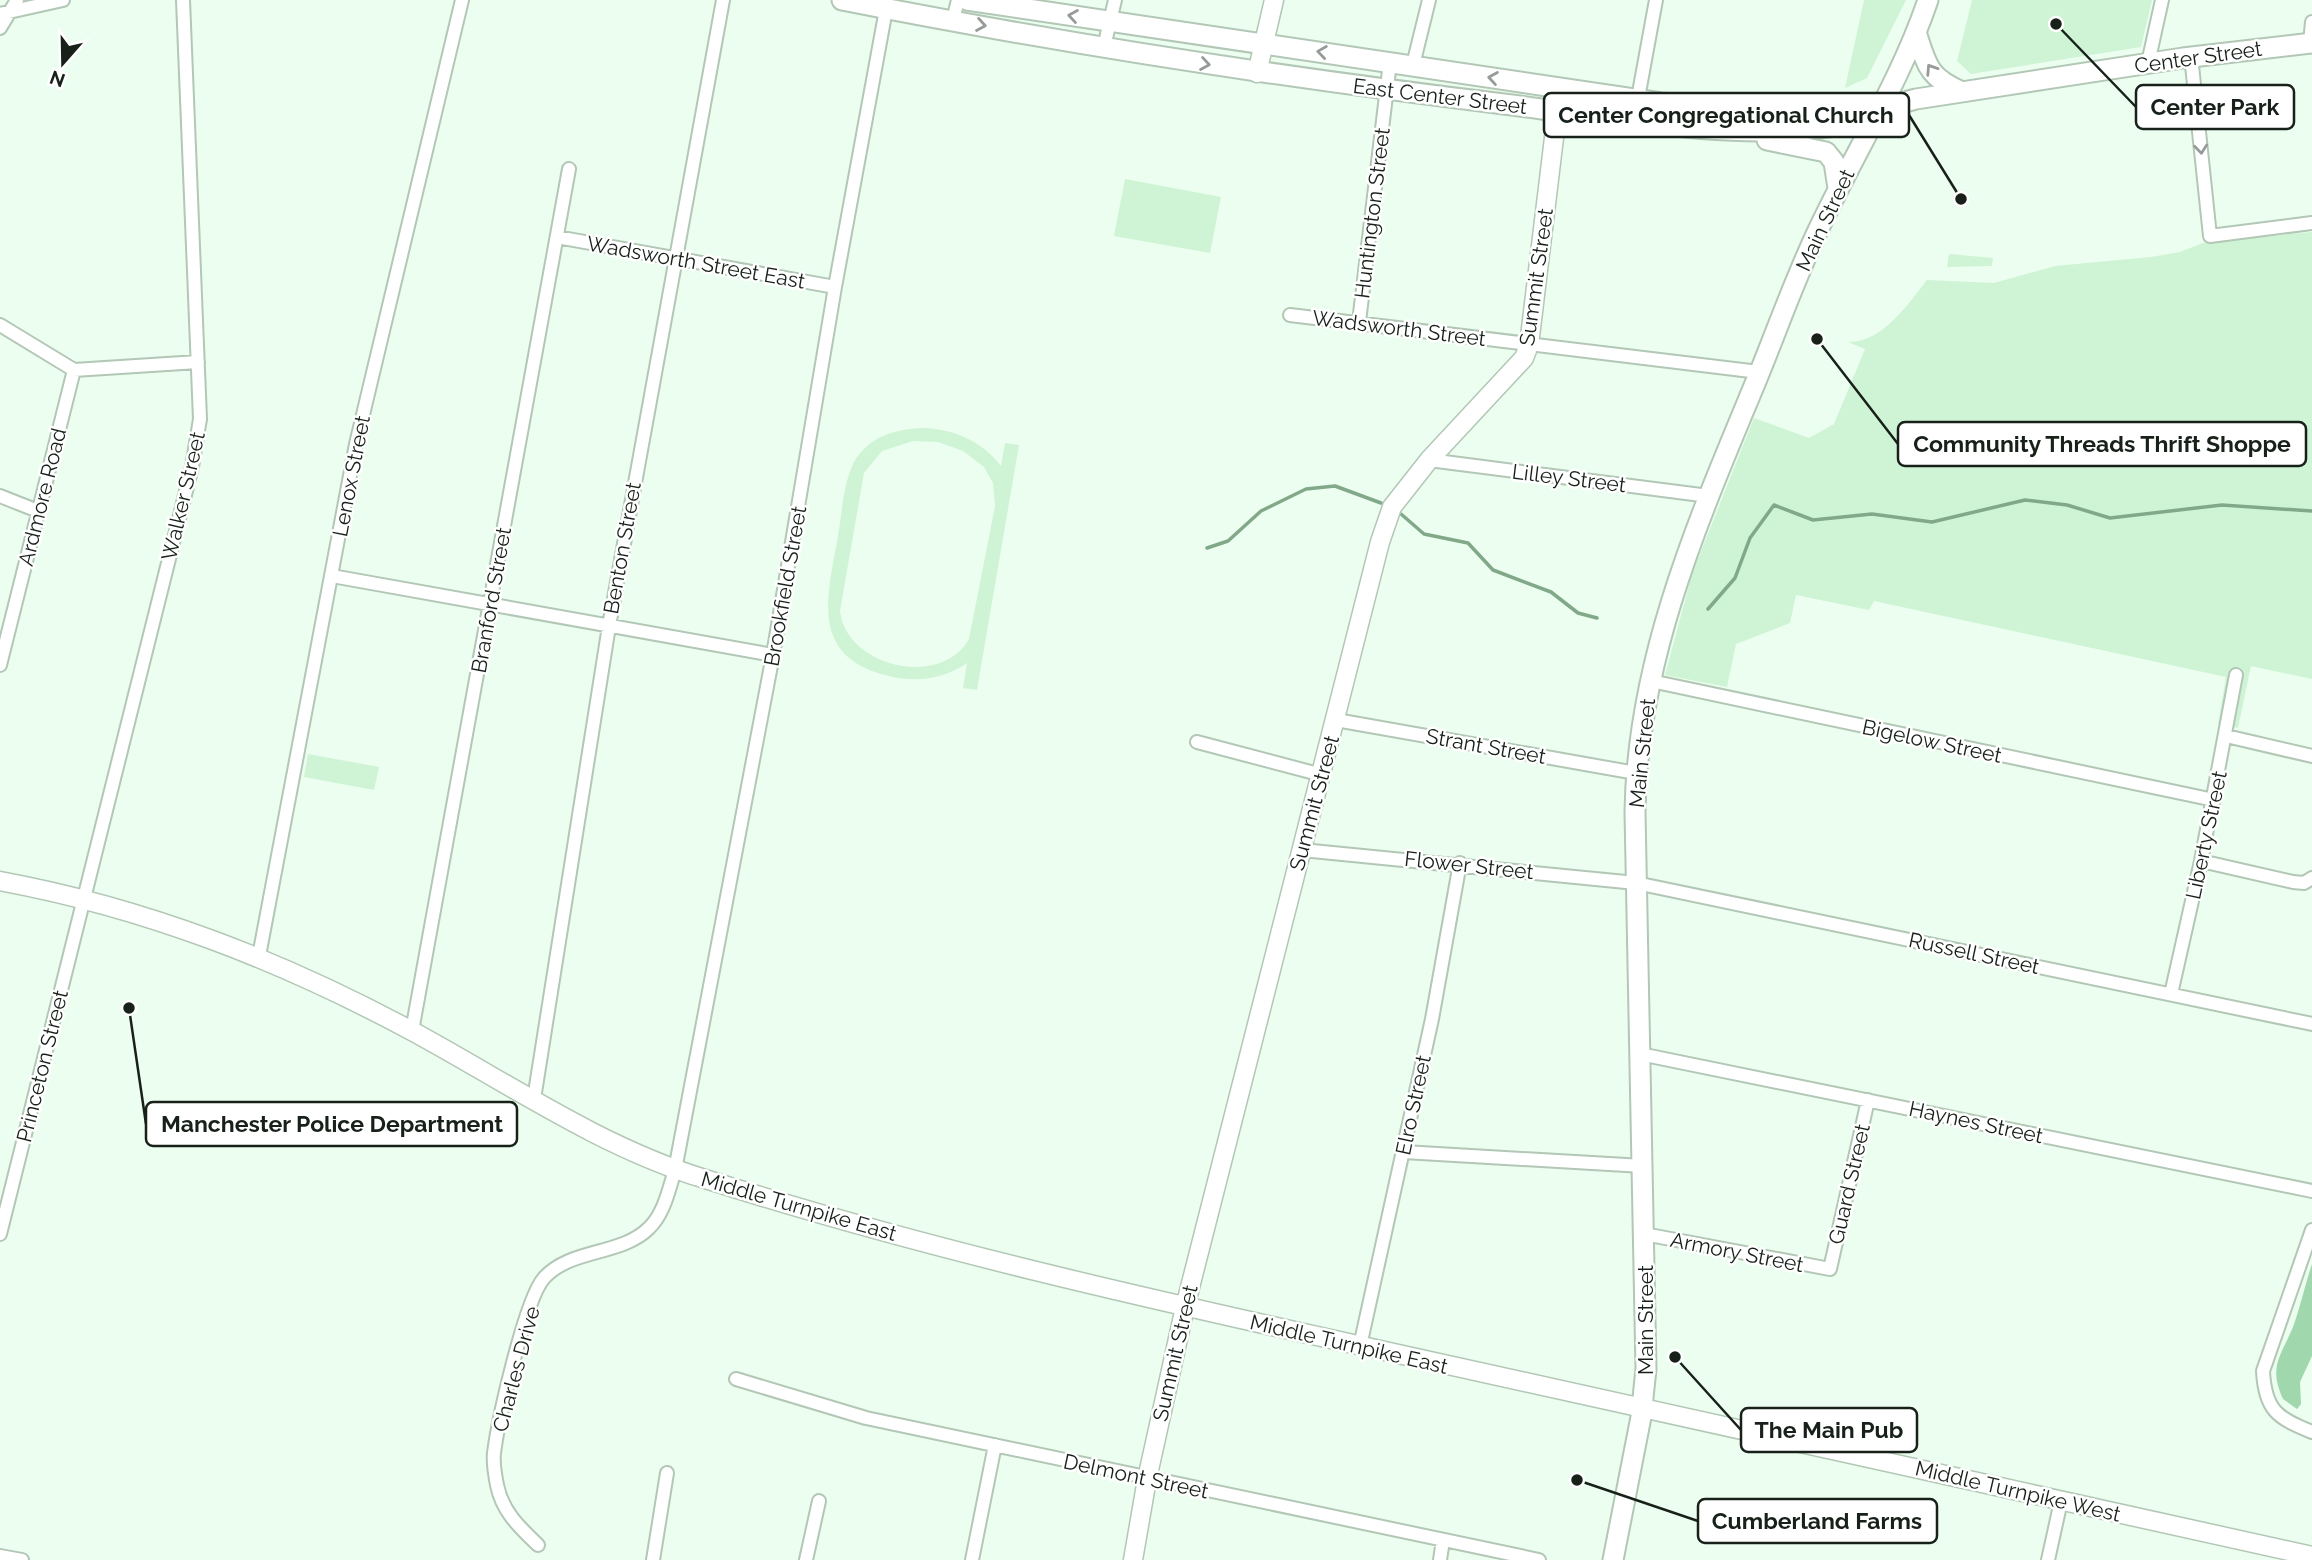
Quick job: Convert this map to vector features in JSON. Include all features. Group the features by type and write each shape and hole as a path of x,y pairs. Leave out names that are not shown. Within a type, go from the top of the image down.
{"main road":[{"name":"East Center Street","path":"842,0 887,4 953,20 1257,73 1634,120 1734,130 1784,131 1838,126 1855,122 1878,109"},
{"name":"East Center Street","path":"967,0 1638,100 1735,108 1878,109"},
{"path":"1257,73 1273,0"},
{"name":"Main Street","path":"1613,1560 1642,1409 1646,1339 1636,773 1651,681 1672,592 1759,372 1814,239 1916,32 1928,0"},
{"path":"1916,32 1931,73 1943,83 1962,92"},
{"name":"Center Street","path":"1878,109 1962,92 2191,56 2311,43"},
{"name":"Summit Street","path":"1133,1560 1147,1479 1185,1307 1390,511 1429,460 1524,358 1530,345 1560,88"},
{"path":"1735,108 1734,130 1758,139 1824,150 1832,157 1838,188"},
{"name":"Middle Turnpike East","path":"0,881 83,899 160,920 259,956 412,1031 583,1127 675,1170 815,1214 1185,1307 1642,1409"},
{"name":"Middle Turnpike West","path":"1642,1409 2312,1556"}],"street":[{"path":"0,28 5,13 17,0"},
{"path":"5,13 64,0"},
{"name":"Walker Street","path":"83,899 192,467 200,419 183,0"},
{"name":"Lenox Street","path":"259,956 356,444 461,0"},
{"name":"Benton Street","path":"534,1098 609,626 674,257 723,0"},
{"path":"953,20 958,0"},
{"path":"1104,47 1115,0"},
{"path":"1413,65 1429,0"},
{"path":"1634,120 1656,0"},
{"path":"2148,63 2162,0"},
{"name":"Brookfield Street","path":"675,1170 773,655 835,287 887,4"},
{"path":"2311,43 2312,22"},
{"path":"2191,56 2210,236 2312,223"},
{"name":"Huntington Street","path":"1359,323 1390,62"},
{"name":"Branford Street","path":"412,1031 569,169"},
{"name":"Wadsworth Street East","path":"557,237 835,287"},
{"name":"Wadsworth Street","path":"1290,315 1759,372"},
{"path":"0,325 74,370 198,362"},
{"name":"Ardmore Road","path":"0,664 74,370"},
{"name":"Lilley Street","path":"1429,460 1709,496"},
{"path":"0,496 38,511"},
{"path":"332,576 773,655"},
{"name":"Liberty Street","path":"2171,994 2202,861 2236,675"},
{"name":"Bigelow Street","path":"1651,681 2214,800"},
{"name":"Strant Street","path":"1336,720 1636,773"},
{"path":"2226,736 2312,755"},
{"path":"1198,741 1322,775"},
{"name":"Flower Street","path":"1302,850 1460,863 1636,883"},
{"path":"2202,861 2293,882 2304,883 2312,878"},
{"name":"Elro Street","path":"1360,1346 1404,1152 1460,863"},
{"name":"Russell Street","path":"1636,883 2312,1024"},
{"name":"Princeton Street","path":"0,1234 83,899"},
{"name":"Haynes Street","path":"1640,1054 2312,1191"},
{"name":"Guard Street","path":"1830,1269 1868,1100"},
{"path":"1404,1152 1643,1166"},
{"name":"Charles Drive","path":"538,1545 510,1518 497,1485 494,1455 526,1314 544,1278 572,1259 637,1238 650,1227 661,1212 675,1170"},
{"path":"2312,1230 2263,1371 2264,1393 2274,1412 2288,1423 2312,1432"},
{"name":"Armory Street","path":"1644,1234 1830,1269"},
{"name":"Delmont Street","path":"736,1379 866,1418 1539,1560"},
{"path":"972,1560 995,1445"},
{"path":"653,1560 667,1473"},
{"path":"806,1560 819,1501"},
{"path":"2048,1560 2061,1501"},
{"path":"1440,1560 1443,1540"},
{"path":"0,1556 22,1560"}],"green space":[{"path":"1864,0 1906,0 1867,78 1845,88"},
{"path":"1972,0 2152,0 2141,47 1971,74 1957,61"},
{"path":"1125,179 1221,197 1210,253 1114,236"},
{"path":"2312,232 2312,679 2251,666 2238,728 2218,724 2226,677 1874,601 1869,610 1796,595 1790,623 1736,644 1727,687 1665,675 1692,574 1754,418 1809,438 1834,424 1865,349 1848,342 1860,341 1883,329 1903,310 1927,280 1994,283 2055,266 2151,257 2180,252 2203,243"},
{"path":"1949,254 1993,258 1992,266 1947,267"},
{"path":"915,428 948,431 968,439 986,450 1001,466 1005,443 1019,445 977,690 963,688 967,663 949,673 919,679 889,676 863,667 846,655 835,640 829,622 830,581 850,471 860,453 876,440 894,432","holes":["913,441 938,442 963,451 984,467 993,483 995,506 969,639 956,654 938,664 917,667 896,665 876,658 859,646 846,630 840,611 864,473 882,451"]},
{"path":"308,754 379,767 374,790 304,777"},
{"path":"2312,1264 2312,1356 2300,1382 2301,1404 2297,1409 2283,1399 2276,1369 2296,1320"}],"waterway":[{"path":"1207,548 1228,541 1261,511 1306,489 1335,486 1381,503"},
{"path":"1708,609 1735,578 1750,538 1774,505 1813,520 1872,514 1932,522 2025,500 2067,505 2110,518 2222,505 2312,511"},
{"path":"1401,514 1424,534 1468,543 1493,570 1551,592 1578,613 1597,618"}],"place":[{"name":"Center Park","path":"2056,24"},
{"name":"Center Congregational Church","path":"1961,199"},
{"name":"Community Threads Thrift Shoppe","path":"1817,339"},
{"name":"Manchester Police Department","path":"129,1008"},
{"name":"The Main Pub","path":"1675,1357"},
{"name":"Cumberland Farms","path":"1577,1480"}]}
